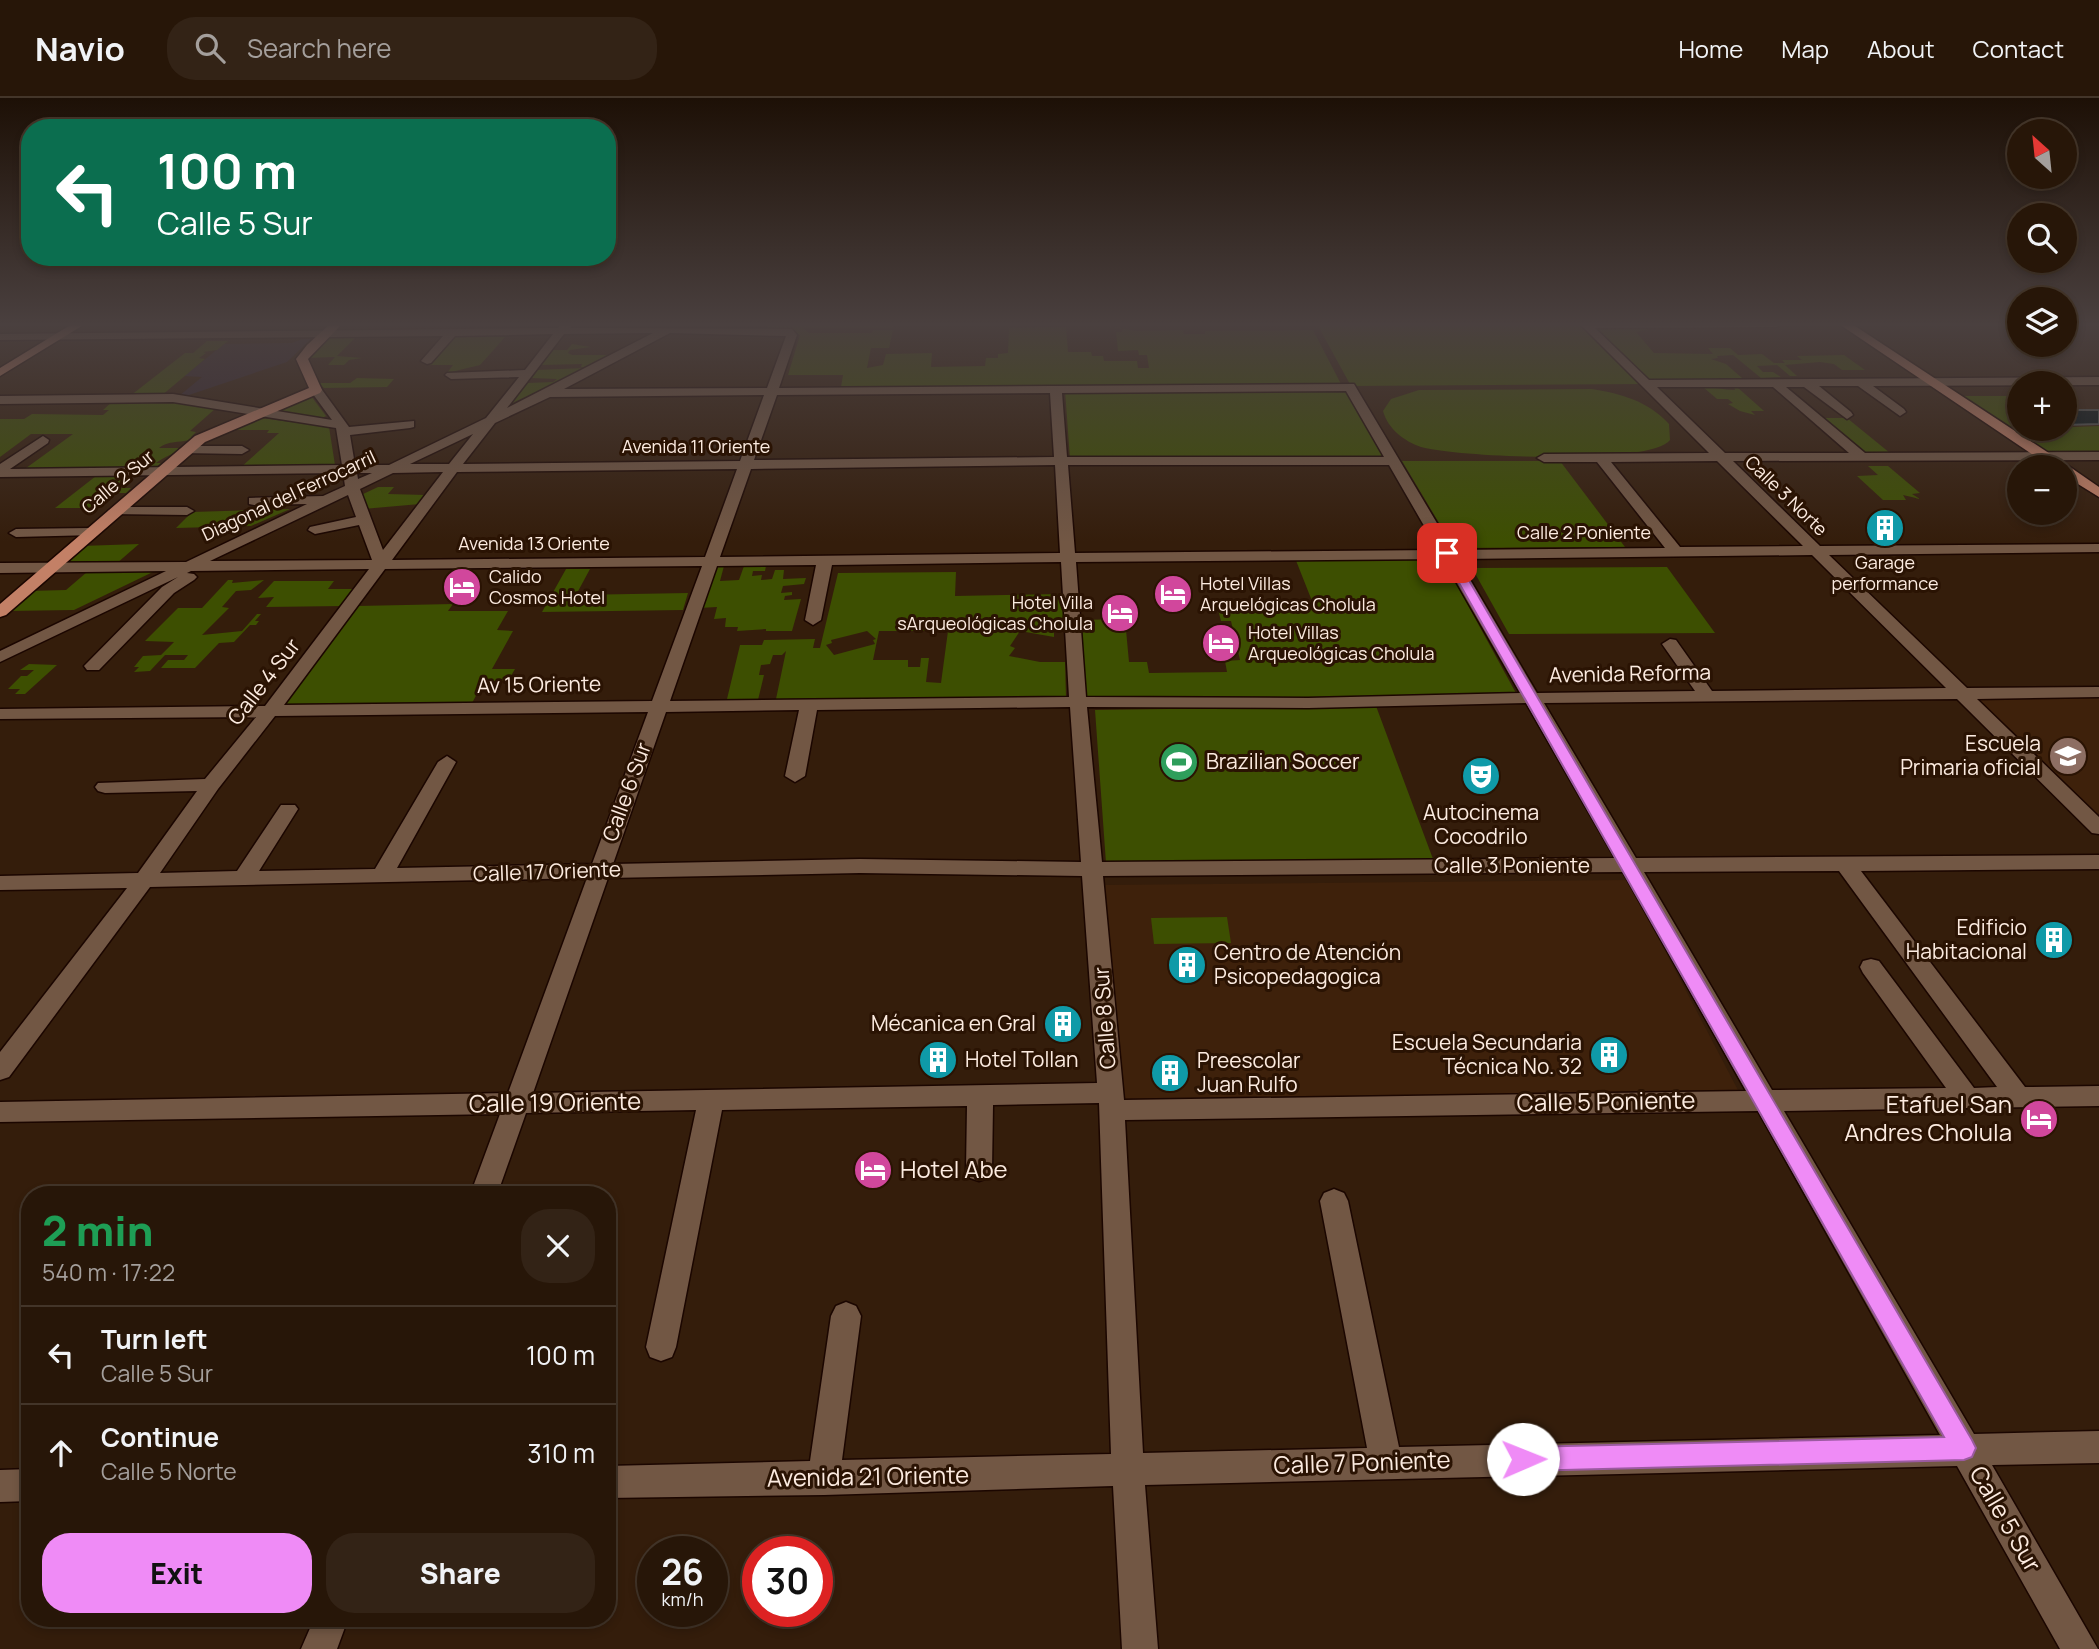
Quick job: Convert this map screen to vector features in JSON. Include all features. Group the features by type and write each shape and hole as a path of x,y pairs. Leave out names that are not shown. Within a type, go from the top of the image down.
{"main road":[{"name":"Calle 2 Sur","path":"0,612 200,439 302,396"},
{"path":"1954,396 2042,455"},
{"path":"2077,478 2099,493"}],"street":[{"path":"321,396 343,428 352,486 362,520 381,564"},
{"name":"Calle 4 Sur","path":"0,1070 143,881 211,785 271,710 453,468 511,396"},
{"name":"Diagonal del Ferrocarril","path":"0,657 541,396"},
{"name":"Calle 6 Sur","path":"487,1186 744,466 771,396"},
{"name":"Calle 8 Sur","path":"1057,396 1078,702 1111,1101 1128,1471 1140,1649"},
{"name":"Calle 5 Sur","path":"1355,396 1630,866 2080,1649"},
{"name":"Calle 3 Norte","path":"1659,396 2099,828"},
{"path":"1790,396 1861,456"},
{"path":"1824,396 1847,415"},
{"path":"1879,396 1900,412"},
{"path":"0,400 173,398 343,428 411,424"},
{"path":"2,478 43,440"},
{"path":"186,450 242,450"},
{"path":"1544,458 2007,456"},
{"path":"2077,456 2099,456"},
{"path":"1601,458 1675,551"},
{"name":"Avenida 11 Oriente","path":"2,478 348,468 1062,461 1393,461"},
{"path":"254,500 325,499"},
{"path":"115,511 187,511"},
{"path":"315,530 362,520"},
{"path":"16,533 90,532"},
{"name":"Calle 2 Poniente","path":"1069,558 2099,548"},
{"name":"Avenida 13 Oriente","path":"0,568 1069,558"},
{"path":"813,620 825,560"},
{"path":"93,666 168,590 214,565"},
{"path":"1670,644 1707,696"},
{"name":"Avenida Reforma","path":"1078,702 1308,703 2099,692"},
{"name":"Av 15 Oriente","path":"0,714 1078,702"},
{"path":"795,776 809,705"},
{"path":"381,877 447,762"},
{"path":"105,787 211,785"},
{"path":"243,879 289,809"},
{"name":"Calle 3 Poniente","path":"1093,869 2099,862"},
{"path":"1845,864 2018,1097"},
{"name":"Calle 17 Oriente","path":"0,883 860,866 1093,869"},
{"path":"1871,967 1967,1097"},
{"path":"979,1170 980,1096"},
{"name":"Calle 19 Oriente","path":"0,1112 980,1096 1111,1101"},
{"name":"Calle 5 Poniente","path":"1111,1101 1765,1100 2099,1096"},
{"path":"661,1347 711,1101"},
{"path":"1334,1201 1386,1462"},
{"path":"824,1479 846,1316"},
{"name":"Calle 7 Poniente","path":"1128,1471 1386,1462 2099,1447"},
{"name":"Avenida 21 Oriente","path":"616,1482 1128,1471"},
{"path":"0,1486 21,1486"},
{"path":"319,1649 328,1627"}],"shaded area":[{"path":"2077,410 2099,410 2099,424 2077,425"},
{"name":"Escuela Primaria oficial","path":"1975,697 2099,698 2099,815"},
{"path":"1628,880 1739,1092 1118,1099 1105,885"}],"green space":[{"path":"311,396 326,416 322,418 270,412"},
{"path":"517,396 526,396 510,404"},
{"path":"1065,396 1350,396 1385,458 1070,459"},
{"path":"1399,396 1625,396 1661,416 1669,424 1670,440 1655,448 1592,456 1510,456 1441,451 1421,447 1403,438 1393,429 1383,411 1391,399"},
{"path":"1714,396 1748,396 1764,411 1751,411 1755,415 1728,404 1733,403 1728,399"},
{"path":"1957,396 2007,396 2007,427"},
{"path":"113,401 175,401 216,408 190,431 196,432 191,437 198,437 168,443 159,448 181,448 156,463 161,463 154,469 22,471 73,434 31,434 0,457 0,419 24,419 32,414 103,415 109,410 103,410"},
{"path":"261,418 329,427 335,465 240,468 279,433 267,433 269,430 229,430"},
{"path":"1818,418 1847,418 1890,453 1859,453"},
{"path":"2099,426 2099,452 2049,453 2029,441 2077,441 2077,427"},
{"path":"1402,461 1560,461 1625,547 1454,548"},
{"path":"1868,466 1888,466 1920,493 1912,494 1920,499 1903,495 1906,500 1883,500 1857,476 1878,475"},
{"path":"130,475 116,485 120,488 131,488 126,493 105,493 89,508 55,508 96,476"},
{"path":"378,487 394,487 388,494 426,495 420,504 363,509 361,495"},
{"path":"290,509 251,526 176,528 192,512"},
{"path":"139,544 116,564 59,564 81,546"},
{"path":"1441,556 1517,695 1084,699 1080,620 1125,619 1129,662 1147,662 1149,673 1227,672 1225,661 1240,660 1231,621 1221,621 1216,602 1312,601 1295,558"},
{"path":"714,566 724,566 720,581 739,580 744,566 766,566 765,571 753,571 752,576 762,575 761,580 772,579 775,570 784,570 783,579 806,578 804,584 783,586 781,593 792,592 792,595 785,596 784,600 801,599 792,631 737,631 738,627 725,627 726,618 714,619 717,607 699,608"},
{"path":"1667,567 1715,633 1509,634 1472,568"},
{"path":"566,569 590,569 576,595 688,593 683,610 542,612"},
{"path":"155,571 74,610 6,611 28,591 66,590 87,572"},
{"path":"956,572 955,596 1063,594 1064,629 1054,629 1054,637 1020,631 1010,646 1015,648 1009,656 1040,662 1065,662 1066,697 776,699 786,651 782,655 773,655 770,664 761,665 759,675 764,675 758,700 727,699 740,645 762,645 764,640 815,639 813,648 820,648 838,573","holes":["867,631 876,639 873,640 875,644 834,655 826,645 832,643 831,640","879,631 948,631 941,683 926,682 929,658 921,658 920,667 908,667 908,660 873,660"]},
{"path":"228,580 233,580 232,583 264,580 251,590 236,591 222,607 229,608 202,635 242,631 257,614 261,614 255,621 259,621 256,625 250,625 234,642 219,643 195,668 161,668 168,660 184,660 188,655 165,655 150,671 134,672 139,667 134,667 143,656 161,655 174,642 145,641 178,608 202,608"},
{"path":"274,581 334,581 328,589 355,589 343,606 266,607 274,597 258,598"},
{"path":"453,604 448,611 508,611 497,630 513,631 492,669 515,669 508,681 484,681 472,703 281,704 357,606"},
{"path":"29,664 57,665 25,694 15,694 20,689 8,689 21,676 27,676 34,670 20,670"},
{"path":"1376,706 1433,859 1106,863 1095,710"},
{"path":"1227,917 1231,943 1154,944 1151,918"}],"place":[{"name":"Garage performance","path":"1885,528"},
{"name":"Calido Cosmos Hotel","path":"462,587"},
{"name":"Hotel Villas Arquelógicas Cholula","path":"1173,594"},
{"name":"Hotel Villa sArqueológicas Cholula","path":"1120,613"},
{"name":"Hotel Villas Arqueológicas Cholula","path":"1221,643"},
{"name":"Escuela Primaria oficial","path":"2068,756"},
{"name":"Brazilian Soccer","path":"1179,762"},
{"name":"Autocinema Cocodrilo","path":"1481,776"},
{"name":"Edificio Habitacional","path":"2054,940"},
{"name":"Centro de Atención Psicopedagogica","path":"1187,965"},
{"name":"Mécanica en Gral","path":"1063,1024"},
{"name":"Escuela Secundaria Técnica No. 32","path":"1609,1055"},
{"name":"Hotel Tollan","path":"938,1060"},
{"name":"Preescolar Juan Rulfo","path":"1170,1073"},
{"name":"Etafuel San Andres Cholula","path":"2039,1119"},
{"name":"Hotel Abe","path":"873,1170"}],"route":[{"path":"1447,553 1964,1448 1523,1459"}]}
